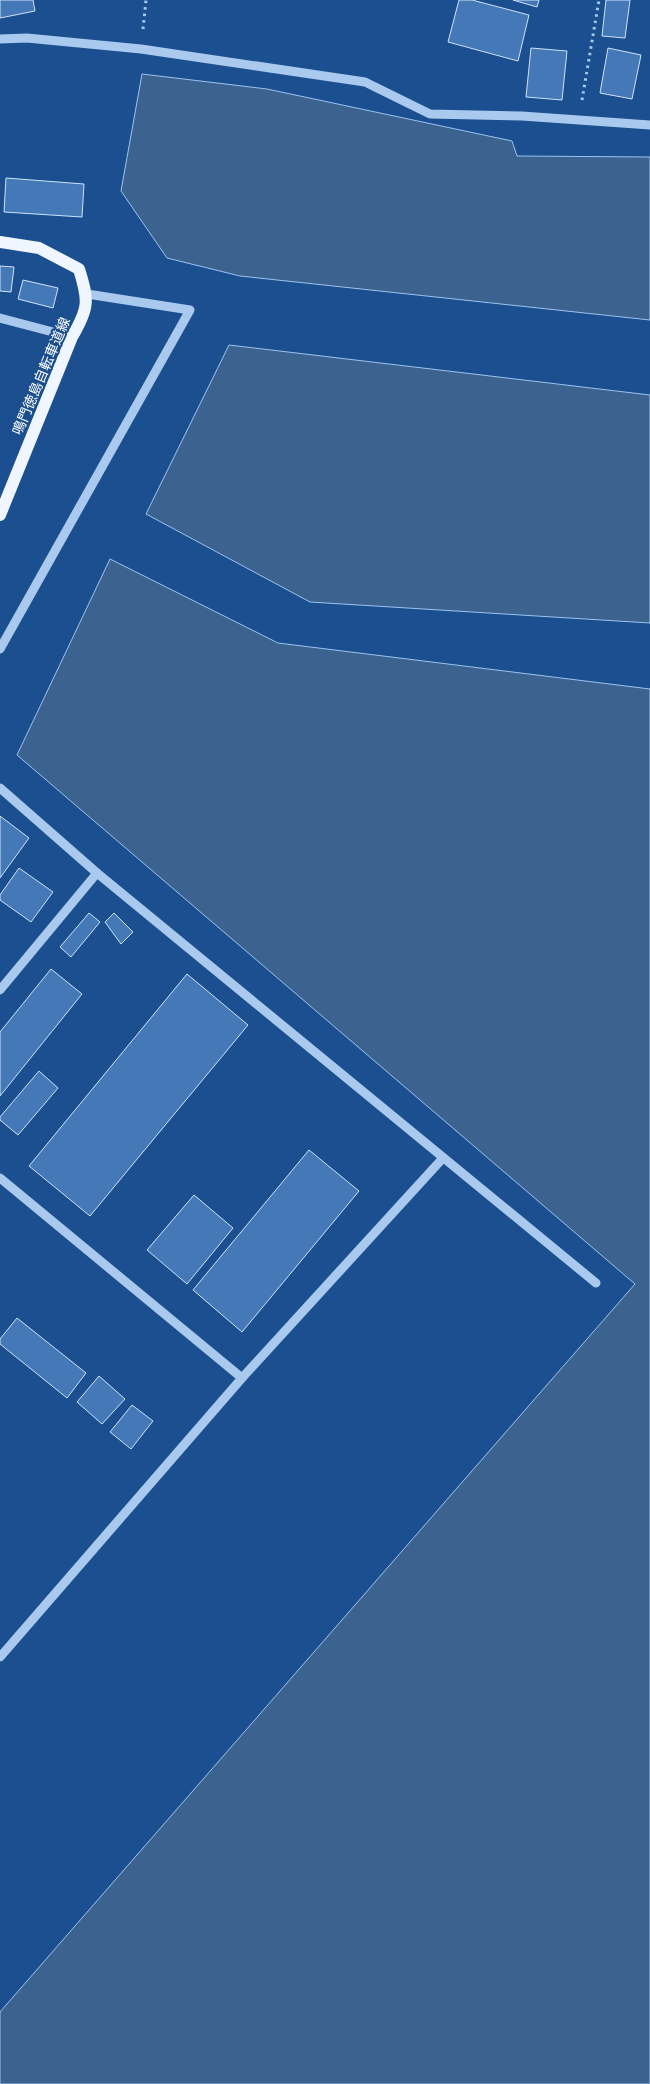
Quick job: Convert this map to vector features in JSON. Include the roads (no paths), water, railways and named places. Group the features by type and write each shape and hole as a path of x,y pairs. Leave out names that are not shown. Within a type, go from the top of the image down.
{"main road":[{"name":"鳴門徳島自転車道線","path":"0,242 39,248 79,269 87,294 83,318 72,337 0,515"}],"street":[{"path":"0,39 28,38 141,49 366,82 430,114 522,116 650,125"},
{"path":"0,649 190,310 87,294"},
{"path":"0,318 72,337"},
{"path":"0,788 97,874 596,1283"},
{"path":"0,990 97,874"},
{"path":"0,1657 242,1378 443,1158"},
{"path":"0,1178 242,1378"}],"water":[{"path":"142,74 267,89 512,141 517,156 650,157 650,320 240,276 167,258 121,191"},
{"path":"229,345 650,395 650,623 310,602 146,514"},
{"path":"110,559 278,643 650,689 650,2084 0,2084 0,2012 635,1284 17,755"}]}
